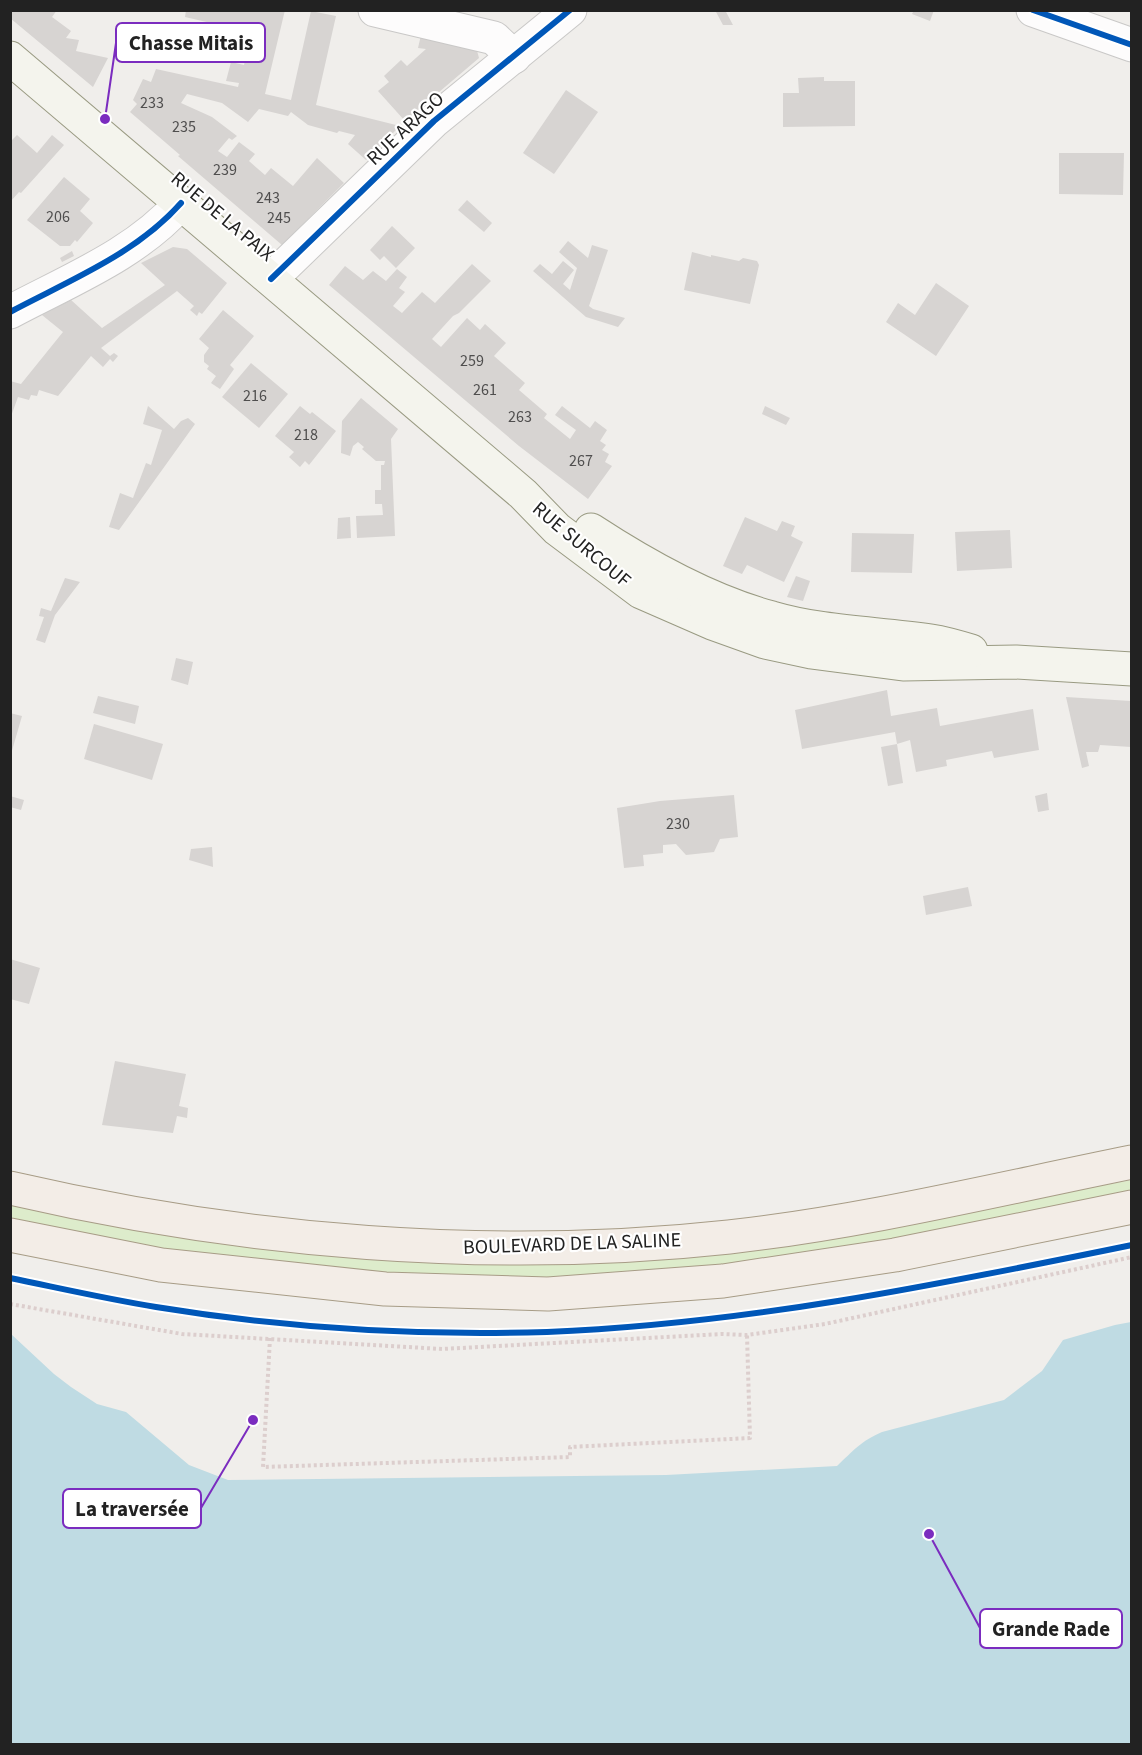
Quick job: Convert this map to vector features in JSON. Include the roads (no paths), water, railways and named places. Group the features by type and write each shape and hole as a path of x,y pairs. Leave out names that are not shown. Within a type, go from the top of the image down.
{"main road":[{"name":"RUE DE LA PAIX","path":"10,58 523,494"},
{"name":"RUE SURCOUF","path":"523,494 557,529 641,592 712,623 765,642 811,652 903,664 1016,663 1131,669"},
{"name":"BOULEVARD DE LA SALINE","path":"10,1188 124,1211 309,1237 412,1245 549,1247 641,1243 739,1235 892,1212 1131,1162"},
{"path":"10,1235 161,1265 385,1289 548,1294 723,1281 895,1255 1131,1207"}],"street":[{"path":"375,10 494,38 514,57"},
{"name":"RUE ARAGO","path":"271,279 434,121 570,10"},
{"path":"1034,10 1131,45"},
{"path":"10,312 140,241 164,222 181,203"}],"water":[{"path":"1131,1322 1131,1744 11,1744 11,1334 71,1387 97,1404 126,1412 189,1465 228,1480 666,1475 837,1466 863,1443 882,1432 1004,1400 1042,1371 1063,1340"}],"place":[{"name":"Chasse Mitais","path":"105,119"},
{"name":"La traversée","path":"253,1420"},
{"name":"Grande Rade","path":"929,1534"}]}
